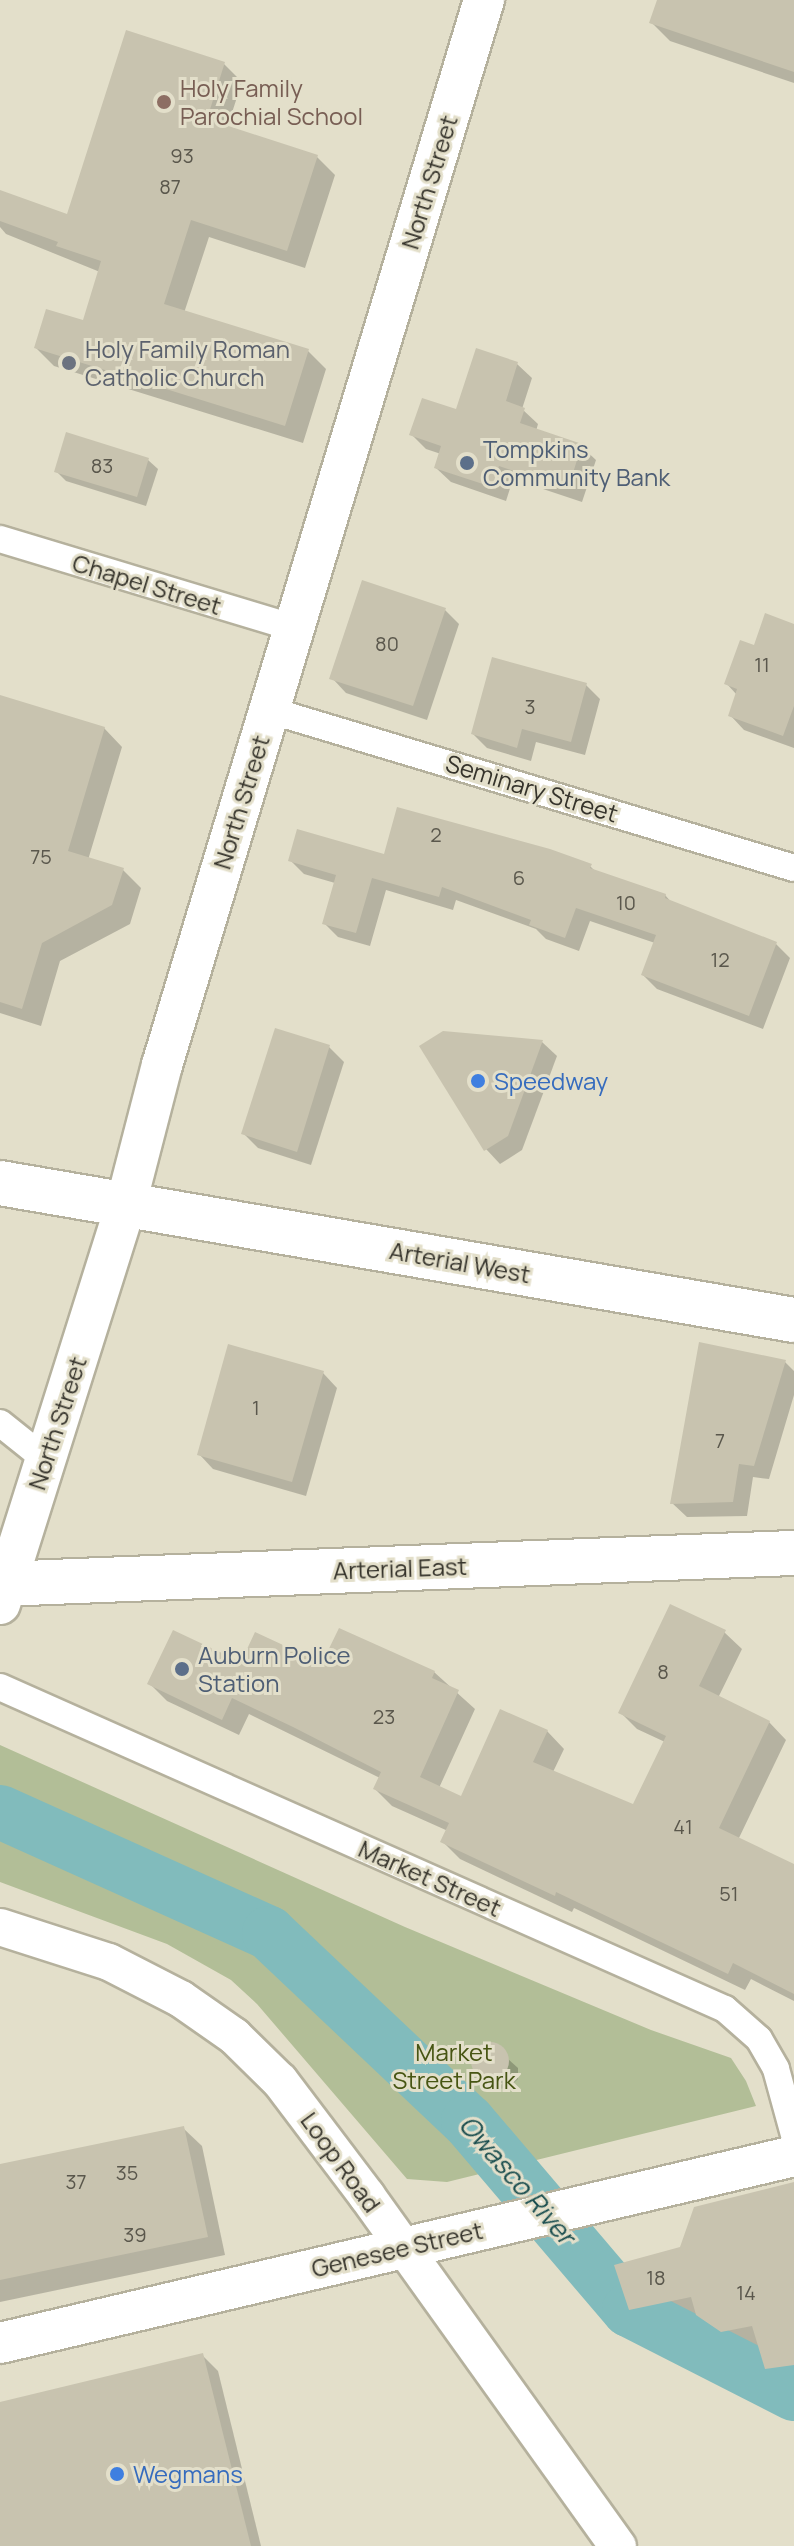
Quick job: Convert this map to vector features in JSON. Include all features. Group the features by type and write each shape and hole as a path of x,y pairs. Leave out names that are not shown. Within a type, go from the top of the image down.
{"highway":[{"name":"Arterial West","path":"0,1183 794,1320"},
{"name":"Arterial East","path":"2,1591 794,1553"}],"main road":[{"name":"North Street","path":"2,1591 126,1204 162,1065 484,0"},
{"name":"Genesee Street","path":"0,2343 794,2156"}],"street":[{"name":"Chapel Street","path":"0,539 294,628"},
{"name":"Seminary Street","path":"269,710 794,868"},
{"path":"0,1423 45,1459"},
{"name":"Market Street","path":"0,1687 725,2009 759,2039 776,2069 794,2135"},
{"name":"Loop Road","path":"0,1927 109,1962 181,1999 234,2036 280,2081 311,2119 618,2546"}],"green space":[{"name":"Market Street Park","path":"0,1745 405,1927 651,2030 731,2058 746,2081 756,2106 447,2182 407,2179 257,2004 231,1980 167,1944 0,1882"}],"building":[{"path":"657,0 794,0 794,72 649,23"},
{"path":"126,30 225,62 207,119 318,155 287,251 191,220 164,304 309,349 285,426 34,348 46,309 83,320 101,261 56,246 58,242 0,221 0,190 67,214"},
{"path":"476,348 518,362 506,401 525,408 520,423 582,444 568,489 499,466 492,487 434,468 441,446 409,435 422,398 456,409"},
{"path":"66,432 149,458 137,497 54,472"},
{"path":"362,580 446,608 413,706 329,679"},
{"path":"765,613 794,624 794,706 783,736 728,716 737,689 724,684 740,640 754,645"},
{"path":"492,657 587,683 571,742 522,729 517,748 471,734"},
{"path":"0,695 105,727 68,851 124,868 112,905 42,943 22,1009 0,1002"},
{"path":"397,807 550,849 592,864 590,868 666,894 665,898 777,942 749,1016 641,975 656,935 576,908 565,938 529,925 531,920 442,887 439,897 372,878 356,933 322,924 336,875 288,861 297,829 384,854"},
{"path":"275,1028 330,1045 297,1152 241,1134"},
{"path":"443,1031 543,1040 508,1136 484,1151 419,1046"},
{"path":"699,1342 786,1360 754,1466 739,1464 733,1502 670,1504"},
{"path":"228,1344 324,1371 292,1482 197,1455"},
{"path":"670,1604 726,1630 699,1686 770,1721 719,1828 794,1864 794,1994 733,1963 728,1974 556,1892 555,1896 440,1842 449,1823 373,1789 381,1772 293,1727 232,1698 222,1720 147,1684 173,1630 241,1662 255,1632 322,1663 339,1628 435,1671 432,1678 459,1690 420,1777 461,1796 500,1709 548,1730 533,1762 633,1804 666,1736 618,1713"},
{"path":"490,2042 503,2048 509,2061 503,2074 490,2080 477,2074 471,2061 477,2048"},
{"path":"184,2126 208,2237 0,2280 0,2164"},
{"path":"794,2182 794,2365 765,2369 752,2326 721,2332 696,2315 691,2297 629,2310 614,2265 680,2247 694,2207"},
{"name":"Wegmans","path":"203,2353 251,2546 0,2546 0,2402"}],"waterway":[{"name":"Owasco River","path":"0,1812 269,1933 468,2121 629,2310 794,2394"}],"place":[{"name":"Holy Family Parochial School","path":"164,102"},
{"name":"Holy Family Roman Catholic Church","path":"69,363"},
{"name":"Tompkins Community Bank","path":"467,463"},
{"name":"Speedway","path":"478,1081"},
{"name":"Auburn Police Station","path":"182,1669"},
{"name":"Wegmans","path":"117,2474"}]}
